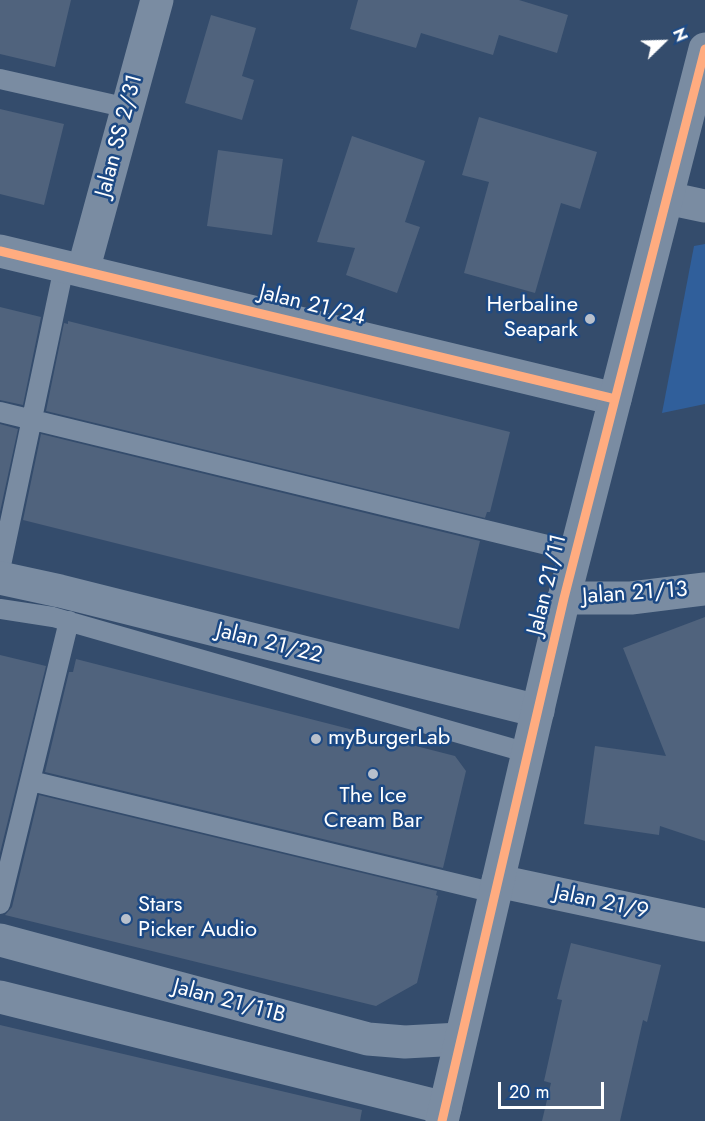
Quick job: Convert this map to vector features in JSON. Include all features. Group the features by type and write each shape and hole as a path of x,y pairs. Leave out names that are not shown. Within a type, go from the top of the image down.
{"street":[{"name":"Jalan SS 2/31","path":"74,269 128,108 157,0"},
{"name":"Jalan 21/11","path":"443,1114 564,598 704,55"},
{"path":"667,198 705,206"},
{"name":"Jalan 21/24","path":"0,251 615,399"},
{"name":"Jalan 21/22","path":"0,578 61,610 538,711"},
{"name":"Jalan 21/13","path":"564,598 631,598 705,589"},
{"name":"Jalan 21/9","path":"496,887 705,925"},
{"name":"Jalan 21/11B","path":"0,940 368,1039 405,1042 460,1039"},
{"path":"0,997 443,1114"}],"lane":[{"path":"0,79 128,108"},
{"path":"0,570 32,420 74,269"},
{"path":"0,412 576,552"},
{"path":"0,609 61,610 528,753"},
{"path":"0,904 30,781 61,610"},
{"path":"30,781 496,887"}],"shaded area":[{"path":"705,244 705,404 662,413 694,246"}],"building":[{"path":"0,0 71,0 55,67 0,54"},
{"path":"358,0 519,0 568,15 557,53 499,35 493,55 421,33 416,48 350,29"},
{"path":"211,15 256,28 242,76 254,80 242,120 185,103"},
{"path":"0,109 64,124 44,205 0,194"},
{"path":"479,117 597,152 580,209 561,203 535,293 464,273 489,182 462,175"},
{"path":"352,136 425,161 405,222 420,227 397,293 346,275 355,248 317,242"},
{"path":"218,150 283,159 272,235 207,226"},
{"path":"0,307 41,317 23,405 0,400"},
{"path":"68,321 510,432 490,512 487,512 485,518 46,411 64,323 68,324"},
{"path":"0,424 18,429 0,512"},
{"path":"41,434 480,541 459,629 23,520"},
{"path":"705,617 705,841 660,826 659,835 584,824 595,746 666,756 623,648"},
{"path":"0,655 46,666 0,853"},
{"path":"76,659 455,756 466,771 443,868 45,772 69,672 73,672"},
{"path":"39,795 437,891 438,896 417,983 376,1006 5,915 12,907"},
{"path":"571,943 661,965 647,1022 643,1020 620,1121 542,1121 551,1083 544,1081 562,1000 557,999"},
{"path":"0,1025 362,1110 360,1121 0,1121"}],"cycle path":[{"path":"442,1121 564,598 705,49"},
{"path":"0,251 615,399"}],"place":[{"name":"Herbaline Seapark","path":"590,319"},
{"name":"myBurgerLab","path":"316,739"},
{"name":"The Ice Cream Bar","path":"373,774"},
{"name":"Stars Picker Audio","path":"126,919"}]}
